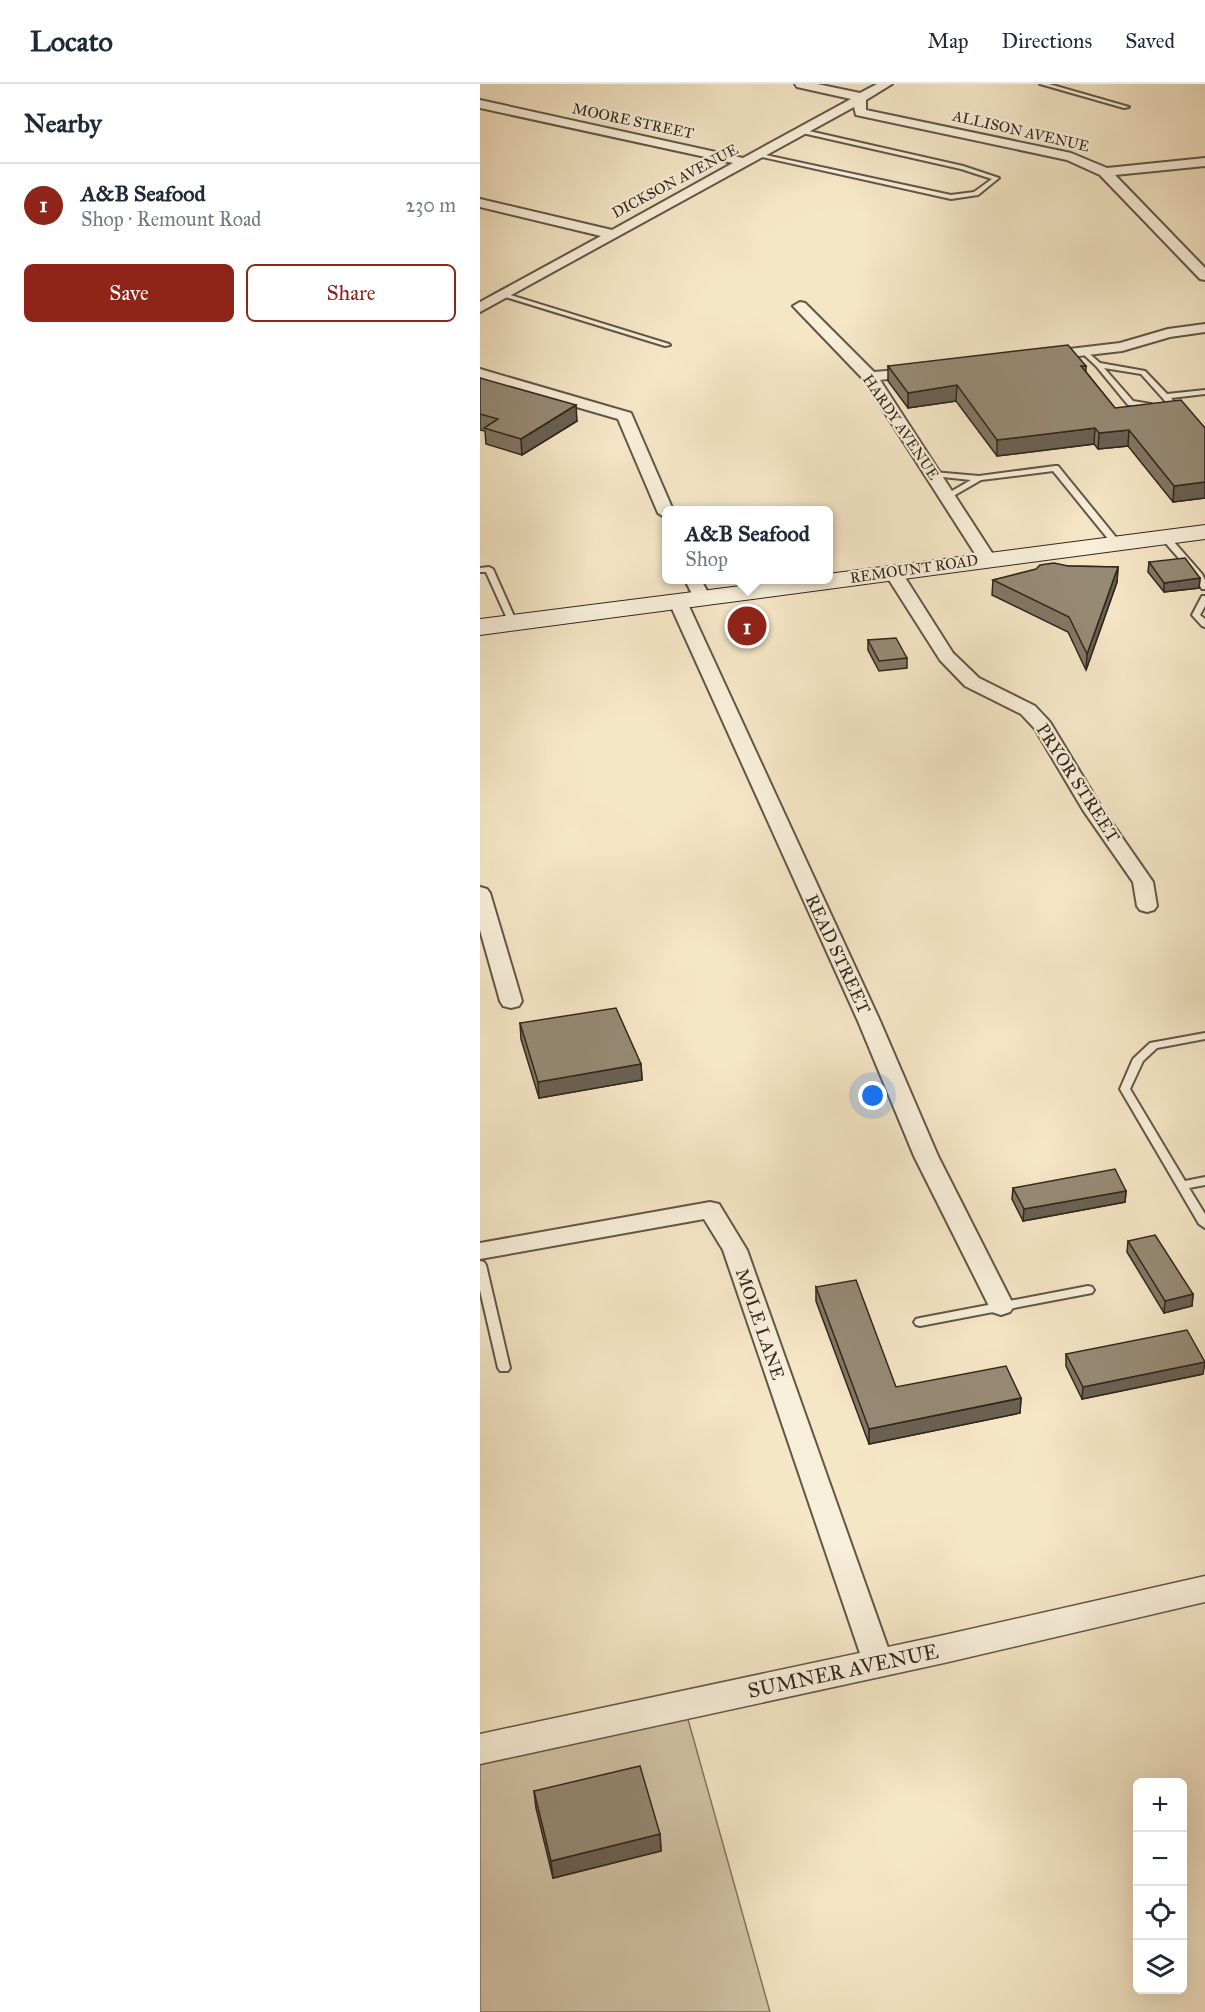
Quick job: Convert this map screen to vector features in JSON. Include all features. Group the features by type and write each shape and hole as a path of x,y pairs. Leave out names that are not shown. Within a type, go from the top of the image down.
{"main road":[{"name":"REMOUNT ROAD","path":"833,577 893,572 1205,532"},
{"name":"REMOUNT ROAD","path":"480,627 678,602 698,589 755,584"}],"street":[{"path":"801,84 860,98"},
{"name":"DICKSON AVENUE","path":"480,308 885,84"},
{"name":"ALLISON AVENUE","path":"860,98 860,112 1071,157 1105,172 1205,276"},
{"name":"MOORE STREET","path":"480,104 750,159"},
{"path":"1105,172 1205,162"},
{"path":"480,203 612,234"},
{"name":"HARDY AVENUE","path":"800,306 870,377 987,559"},
{"path":"1024,358 1122,346 1168,333 1205,328"},
{"path":"870,377 929,370"},
{"path":"480,374 625,416 663,506"},
{"name":"PRYOR STREET","path":"893,572 946,656 972,682 1028,710 1043,726 1093,810 1143,882 1147,906"},
{"name":"READ STREET","path":"678,602 869,1021 926,1155 1001,1306"},
{"path":"480,893 511,1001"},
{"name":"MOLE LANE","path":"480,1251 710,1210 735,1250 878,1662"},
{"name":"SUMNER AVENUE","path":"480,1749 1205,1589"}],"lane":[{"path":"1043,84 1126,107"},
{"path":"750,159 951,197 976,194 996,178 963,168 800,131"},
{"path":"504,295 667,345"},
{"path":"1083,351 1098,364 1131,403 1144,406 1172,404"},
{"path":"1098,364 1143,372 1188,419"},
{"path":"1165,396 1205,392"},
{"path":"933,474 979,478 1056,468 1116,543"},
{"path":"948,497 979,478"},
{"path":"1165,537 1205,587"},
{"path":"480,570 489,569 513,623"},
{"path":"1205,598 1196,615 1205,624"},
{"path":"1205,1036 1154,1045 1138,1059 1125,1089 1184,1185 1205,1224"},
{"path":"1184,1185 1205,1181"},
{"path":"480,1265 504,1368"},
{"path":"920,1322 1088,1290"}],"shaded area":[{"path":"684,1705 770,2012 480,2012 480,1749"}],"building":[{"path":"1068,345 1086,366 1081,366 1115,408 1181,400 1205,428 1205,482 1174,486 1129,430 1099,433 1095,428 997,440 957,385 908,393 888,366"},
{"path":"480,378 576,405 521,439 484,428 498,419 480,414"},
{"path":"1185,558 1200,578 1164,583 1149,562"},
{"path":"1054,563 1068,566 1118,567 1087,654 1069,617 993,580 1036,569 1040,565"},
{"path":"896,638 907,658 879,661 868,640"},
{"path":"616,1008 641,1064 538,1082 520,1023"},
{"path":"1115,1169 1126,1191 1024,1209 1013,1188"},
{"path":"1155,1235 1193,1294 1165,1301 1128,1241"},
{"path":"856,1280 896,1387 1006,1366 1021,1398 869,1429 816,1287"},
{"path":"1187,1330 1205,1362 1083,1387 1066,1354"},
{"path":"640,1766 660,1834 551,1861 534,1791"}],"place":[{"name":"A&B Seafood","path":"747,626"}]}
